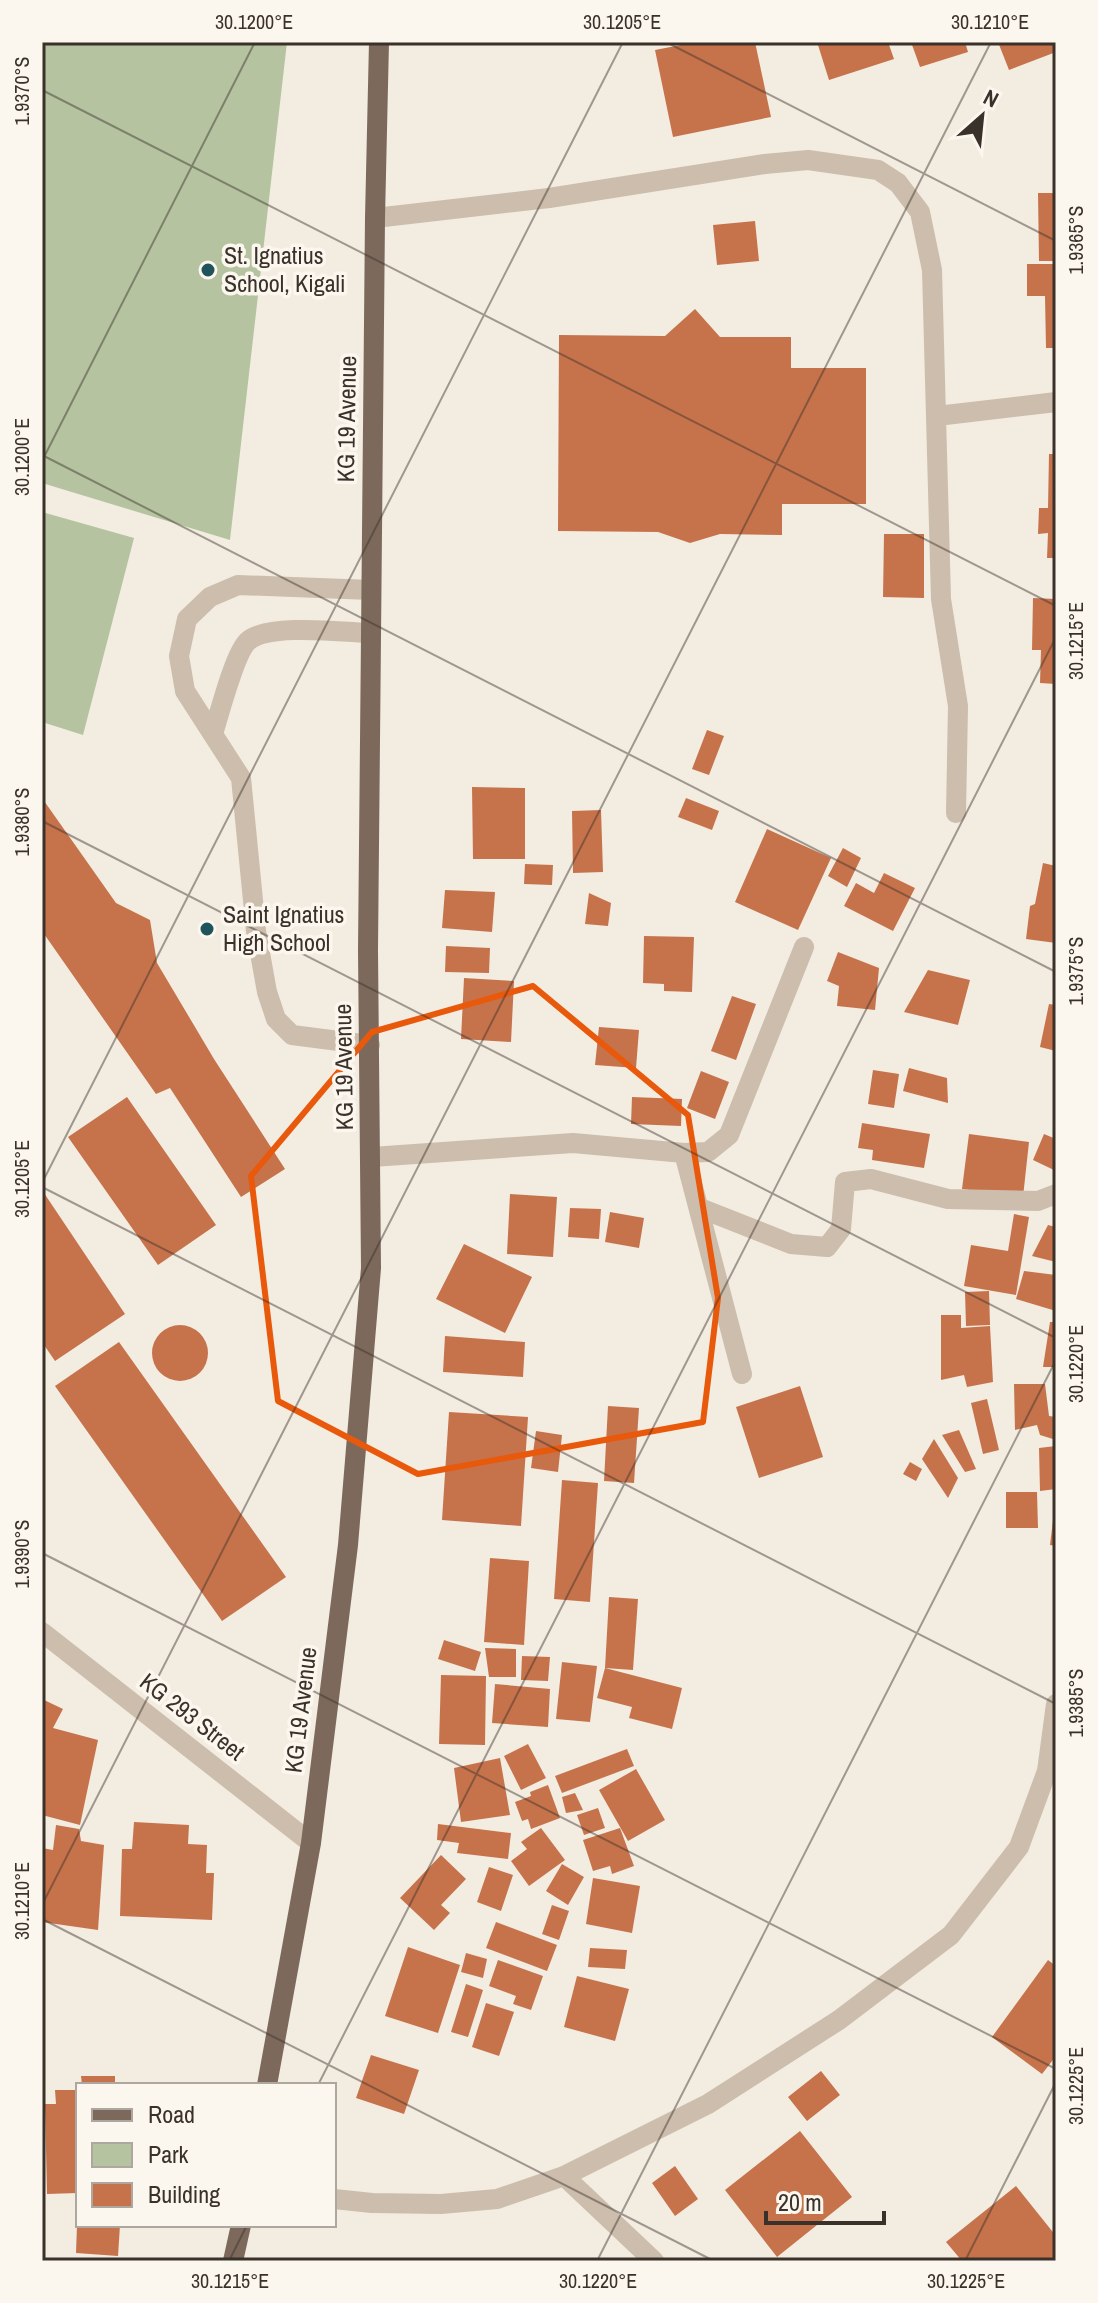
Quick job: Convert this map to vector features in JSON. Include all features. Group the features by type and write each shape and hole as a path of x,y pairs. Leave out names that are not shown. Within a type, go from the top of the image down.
{"main road":[{"name":"KG 19 Avenue","path":"267,2083 311,1843 348,1545 371,1268 368,936 379,42"},
{"path":"233,2261 241,2227"}],"street":[{"path":"375,218 549,198 808,160 878,170 898,183 920,212 932,270 941,599 958,706 956,813"},
{"path":"937,416 1056,402"},
{"path":"370,1045 292,1035 276,1019 267,992 256,931 241,778 185,691 179,656 187,619 210,597 238,585 371,590"},
{"path":"213,734 246,642 262,634 293,630 371,633"},
{"path":"372,1157 573,1143 684,1153 708,1152 729,1135 804,947"},
{"path":"684,1153 742,1374"},
{"path":"700,1208 791,1244 827,1247 841,1229 845,1182 871,1179 948,1199 1038,1201 1056,1194"},
{"name":"KG 293 Street","path":"42,1632 311,1843"},
{"path":"336,2199 441,2204 497,2199 564,2176 708,2104 839,2020 951,1935 1019,1847 1047,1771 1056,1704"},
{"path":"564,2176 654,2261"}],"highlighted area":[{"path":"533,986 688,1115 718,1298 703,1422 418,1474 278,1401 251,1176 372,1032"}],"green space":[{"name":"St. Ignatius School, Kigali","path":"42,42 287,42 230,540 42,483"},
{"path":"42,512 134,538 83,735 42,722"}],"building":[{"path":"696,42 755,42 771,117 673,137 655,50"},
{"path":"829,42 888,42 894,59 829,80 818,45"},
{"path":"911,42 965,42 968,52 920,67"},
{"path":"998,42 1056,42 1056,52 1009,70"},
{"path":"1038,193 1056,193 1056,261 1039,261"},
{"path":"755,221 759,261 717,265 713,225"},
{"path":"1027,264 1056,264 1056,348 1046,348 1045,296 1027,296"},
{"path":"695,309 720,337 791,337 791,368 866,368 866,504 782,504 782,535 720,534 690,543 658,532 558,531 559,335 665,336"},
{"path":"1049,454 1056,454 1056,558 1047,558 1048,533 1038,534 1039,508 1048,508"},
{"path":"884,534 924,534 924,598 883,597"},
{"path":"1033,598 1056,599 1056,684 1040,683 1041,650 1032,650"},
{"path":"707,730 724,736 709,775 692,769"},
{"path":"472,787 525,788 525,859 473,859"},
{"path":"42,798 116,903 150,920 157,963 285,1169 241,1197 170,1088 156,1094 42,931"},
{"path":"686,798 719,811 712,830 678,817"},
{"path":"601,810 603,872 573,873 572,811"},
{"path":"767,829 831,858 798,930 735,902"},
{"path":"843,848 861,858 847,887 828,876"},
{"path":"1043,863 1056,866 1056,943 1026,939 1030,906 1035,904"},
{"path":"525,864 553,865 552,885 524,884"},
{"path":"884,873 915,888 893,931 844,906 856,883 874,893"},
{"path":"445,890 495,892 492,932 442,928"},
{"path":"589,893 611,903 608,926 585,924"},
{"path":"644,936 694,937 692,992 664,991 664,984 643,983"},
{"path":"446,946 490,948 489,973 445,972"},
{"path":"838,952 879,968 875,1010 837,1006 839,986 827,981"},
{"path":"928,970 970,980 958,1025 904,1012"},
{"path":"464,978 514,981 511,1042 461,1039"},
{"path":"732,996 756,1004 736,1060 711,1051"},
{"path":"1049,1004 1056,1005 1056,1051 1040,1047"},
{"path":"599,1027 639,1030 636,1068 595,1065"},
{"path":"909,1068 947,1078 948,1103 903,1091"},
{"path":"873,1070 899,1074 894,1108 868,1104"},
{"path":"701,1071 729,1082 715,1119 687,1108"},
{"path":"127,1097 216,1225 158,1265 68,1137"},
{"path":"632,1097 682,1099 681,1126 631,1124"},
{"path":"862,1123 930,1134 924,1168 872,1160 873,1150 858,1148"},
{"path":"969,1134 1029,1142 1023,1197 962,1189"},
{"path":"1044,1134 1056,1139 1056,1171 1033,1160"},
{"path":"42,1190 125,1314 55,1361 42,1342"},
{"path":"510,1194 557,1197 553,1257 507,1254"},
{"path":"570,1208 601,1209 599,1239 568,1237"},
{"path":"610,1212 644,1218 639,1248 605,1242"},
{"path":"1014,1214 1029,1217 1016,1295 964,1286 971,1245 1008,1251"},
{"path":"1048,1225 1056,1227 1056,1262 1032,1256"},
{"path":"464,1244 532,1277 505,1333 436,1299"},
{"path":"1024,1271 1056,1275 1056,1311 1016,1299"},
{"path":"989,1291 990,1325 966,1326 965,1292"},
{"path":"941,1315 961,1315 961,1328 990,1326 993,1382 967,1387 964,1375 941,1380"},
{"path":"1050,1322 1056,1322 1056,1367 1043,1367"},
{"path":"180,1325 200,1333 208,1353 200,1373 180,1381 160,1373 152,1353 160,1333"},
{"path":"445,1336 525,1342 523,1377 443,1372"},
{"path":"119,1342 286,1577 222,1621 55,1386"},
{"path":"1014,1384 1045,1384 1049,1416 1056,1417 1056,1440 1040,1435 1037,1425 1015,1430"},
{"path":"800,1386 823,1457 759,1478 736,1407"},
{"path":"987,1399 999,1450 983,1454 971,1403"},
{"path":"608,1406 639,1408 634,1483 604,1481"},
{"path":"449,1412 528,1417 521,1526 442,1520"},
{"path":"959,1430 976,1469 965,1472 942,1435"},
{"path":"536,1431 562,1435 558,1472 531,1468"},
{"path":"934,1439 958,1478 948,1498 922,1459"},
{"path":"1056,1446 1056,1489 1040,1491 1039,1448"},
{"path":"910,1462 922,1469 916,1481 903,1474"},
{"path":"562,1480 598,1483 590,1602 554,1599"},
{"path":"1006,1492 1037,1492 1038,1528 1006,1528"},
{"path":"1056,1512 1056,1546 1050,1545"},
{"path":"490,1558 529,1561 524,1645 484,1642"},
{"path":"609,1597 638,1599 633,1670 605,1668"},
{"path":"444,1640 481,1652 475,1671 438,1659"},
{"path":"485,1648 516,1649 516,1677 489,1677"},
{"path":"522,1656 550,1657 548,1681 521,1680"},
{"path":"562,1662 597,1666 590,1722 556,1719"},
{"path":"605,1668 682,1688 672,1729 629,1718 632,1707 597,1698"},
{"path":"441,1675 486,1676 485,1745 439,1744"},
{"path":"495,1684 550,1689 548,1727 492,1723"},
{"path":"42,1699 63,1709 53,1728 98,1740 80,1825 42,1815"},
{"path":"528,1744 546,1778 521,1790 504,1756"},
{"path":"627,1749 634,1766 562,1793 555,1776"},
{"path":"500,1758 510,1815 461,1822 454,1768"},
{"path":"636,1769 665,1820 628,1841 599,1790"},
{"path":"548,1785 560,1818 531,1829 528,1819 522,1821 515,1802"},
{"path":"575,1793 583,1810 566,1813 562,1797"},
{"path":"598,1808 605,1828 584,1835 577,1815"},
{"path":"134,1822 189,1825 188,1844 207,1845 206,1873 214,1873 212,1920 120,1916 122,1849 132,1849"},
{"path":"438,1824 511,1833 508,1859 457,1853 459,1843 437,1840"},
{"path":"56,1825 79,1829 81,1841 104,1845 98,1930 42,1922 42,1848 53,1850"},
{"path":"541,1828 565,1860 529,1886 511,1861 527,1849 521,1842"},
{"path":"620,1828 634,1866 612,1874 610,1866 593,1871 583,1840"},
{"path":"441,1855 466,1879 441,1905 450,1913 434,1930 400,1898"},
{"path":"562,1864 584,1877 568,1905 546,1891"},
{"path":"489,1867 513,1875 501,1911 477,1902"},
{"path":"593,1878 640,1886 632,1933 586,1924"},
{"path":"552,1905 569,1911 559,1940 542,1934"},
{"path":"496,1922 557,1945 547,1971 486,1948"},
{"path":"408,1947 460,1965 438,2033 385,2016"},
{"path":"590,1948 627,1950 625,1969 588,1967"},
{"path":"466,1953 487,1959 483,1978 461,1972"},
{"path":"498,1960 543,1976 531,2010 513,2004 516,1996 489,1986"},
{"path":"1048,1960 1056,1966 1056,2056 1042,2074 992,2037"},
{"path":"577,1976 629,1989 615,2041 564,2027"},
{"path":"466,1984 483,1990 468,2037 451,2032"},
{"path":"486,2003 514,2012 499,2056 472,2047"},
{"path":"371,2055 419,2070 404,2114 356,2098"},
{"path":"821,2071 840,2095 807,2121 788,2097"},
{"path":"81,2076 115,2076 115,2083 82,2083"},
{"path":"55,2090 76,2090 76,2193 47,2194 45,2104 56,2104"},
{"path":"800,2131 852,2197 777,2257 725,2190"},
{"path":"675,2166 698,2199 675,2216 652,2183"},
{"path":"1016,2186 1056,2236 1056,2261 962,2261 946,2242"},
{"path":"77,2227 120,2227 118,2256 76,2253"}],"place":[{"name":"St. Ignatius School, Kigali","path":"208,270"},
{"name":"Saint Ignatius High School","path":"207,929"}]}
